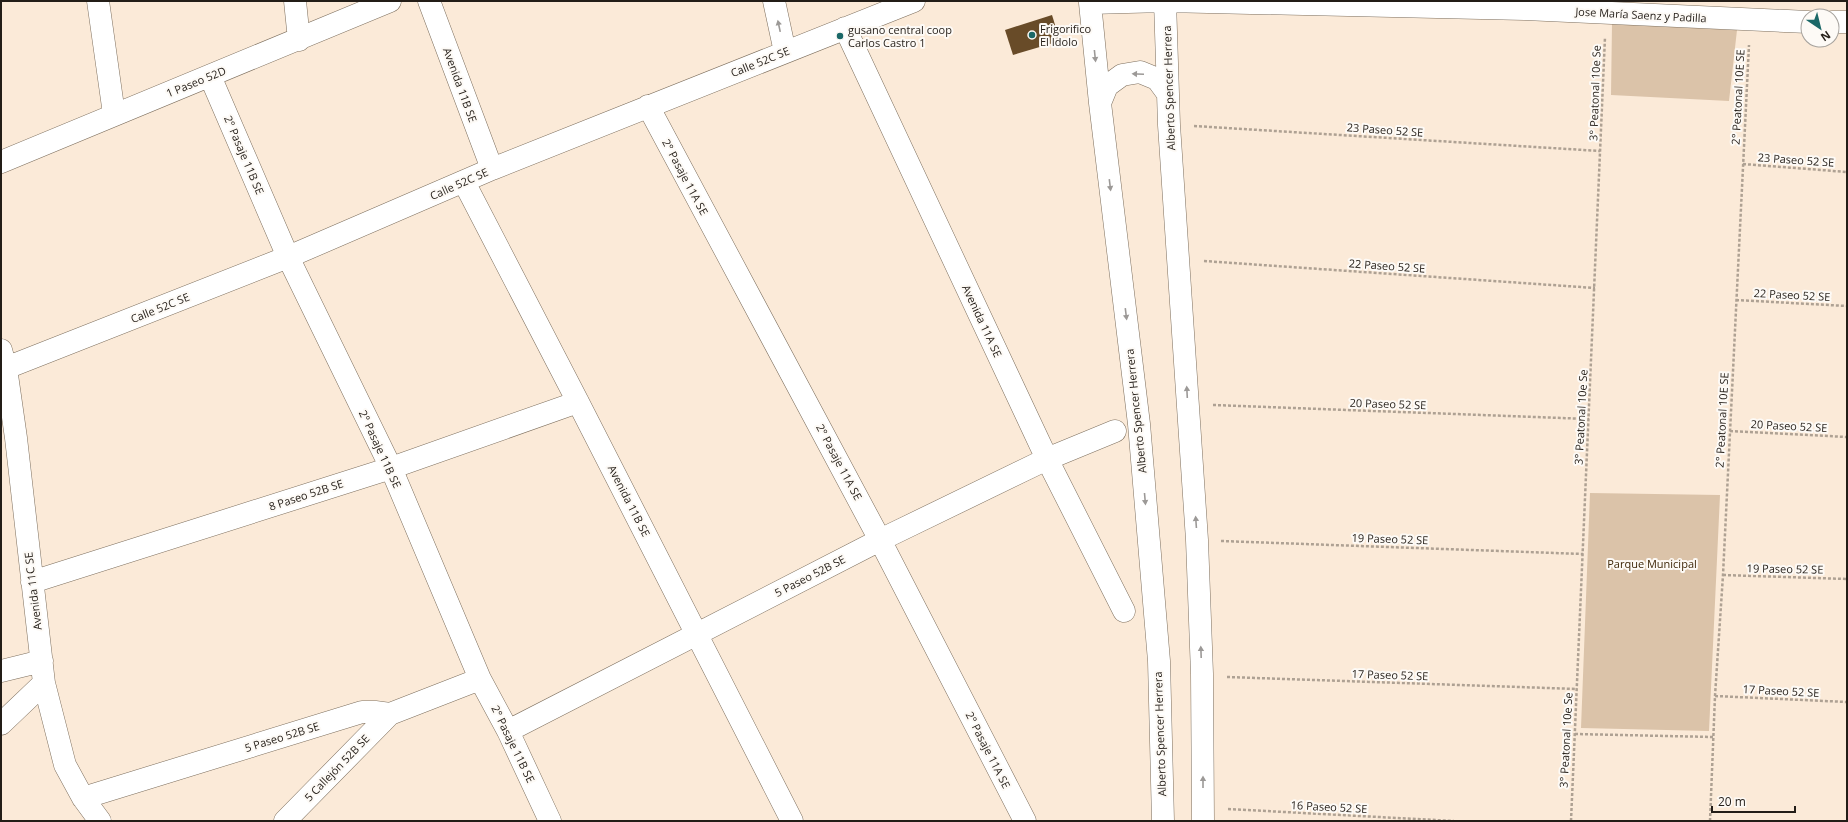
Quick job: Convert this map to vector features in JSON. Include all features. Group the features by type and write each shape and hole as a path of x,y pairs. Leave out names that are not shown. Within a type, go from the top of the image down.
{"street":[{"path":"98,1 114,114"},
{"path":"295,1 299,40"},
{"name":"1 Paseo 52D","path":"1,162 114,114 299,40 390,1"},
{"name":"Avenida 11B SE","path":"429,1 492,169"},
{"path":"774,1 785,52"},
{"name":"Calle 52C SE","path":"4,359 288,257 492,169 914,1"},
{"name":"Jose María Saenz y Padilla","path":"1090,2 1165,1 1525,5 1606,13 1800,22"},
{"name":"Alberto Spencer Herrera","path":"1165,1 1169,125 1197,540 1202,674 1203,814"},
{"name":"Alberto Spencer Herrera","path":"1090,2 1100,103 1139,424 1158,661 1163,821"},
{"name":"Avenida 11A SE","path":"845,28 1047,459 1124,611"},
{"path":"1100,103 1107,86 1122,75 1140,72 1157,79 1168,94"},
{"name":"2° Pasaje 11B SE","path":"210,76 288,257 391,468 480,680 508,731 550,821"},
{"name":"2° Pasaje 11A SE","path":"648,106 880,540 1025,821"},
{"name":"Avenida 11B SE","path":"464,182 792,821"},
{"name":"Avenida 11C SE","path":"4,359 9,439 32,582 44,683 66,765 83,798 100,821"},
{"name":"8 Paseo 52B SE","path":"32,582 391,468 578,402"},
{"name":"5 Paseo 52B SE","path":"508,731 880,540 1047,459 1116,431"},
{"path":"1,671 42,661"},
{"name":"5 Paseo 52B SE","path":"83,798 362,712 390,714 480,680"},
{"path":"1,724 44,683"},
{"name":"5 Callejón 52B SE","path":"285,821 390,714"}],"path":[{"name":"3° Peatonal 10e Se","path":"1571,821 1606,13"},
{"name":"2° Peatonal 10E SE","path":"1710,821 1715,696 1723,576 1750,20"},
{"name":"23 Paseo 52 SE","path":"1169,125 1600,151"},
{"name":"23 Paseo 52 SE","path":"1743,164 1847,172"},
{"name":"22 Paseo 52 SE","path":"1179,260 1595,288"},
{"name":"22 Paseo 52 SE","path":"1736,300 1847,306"},
{"name":"20 Paseo 52 SE","path":"1187,404 1589,419"},
{"name":"20 Paseo 52 SE","path":"1730,430 1847,438"},
{"name":"19 Paseo 52 SE","path":"1197,540 1582,554"},
{"name":"19 Paseo 52 SE","path":"1723,576 1847,579"},
{"name":"17 Paseo 52 SE","path":"1202,674 1239,679 1577,689"},
{"name":"17 Paseo 52 SE","path":"1715,696 1847,702"},
{"path":"1575,734 1713,737"},
{"name":"16 Paseo 52 SE","path":"1203,814 1454,821"}],"green space":[{"path":"1612,24 1737,30 1729,101 1611,95"},
{"name":"Parque Municipal","path":"1590,493 1720,495 1709,731 1581,728"}],"building":[{"name":"Frigorifico El Idolo","path":"1052,15 1060,41 1013,55 1005,30"}],"place":[{"name":"Frigorifico El Idolo","path":"1032,35"},
{"name":"gusano central coop Carlos Castro 1","path":"840,36"}]}
